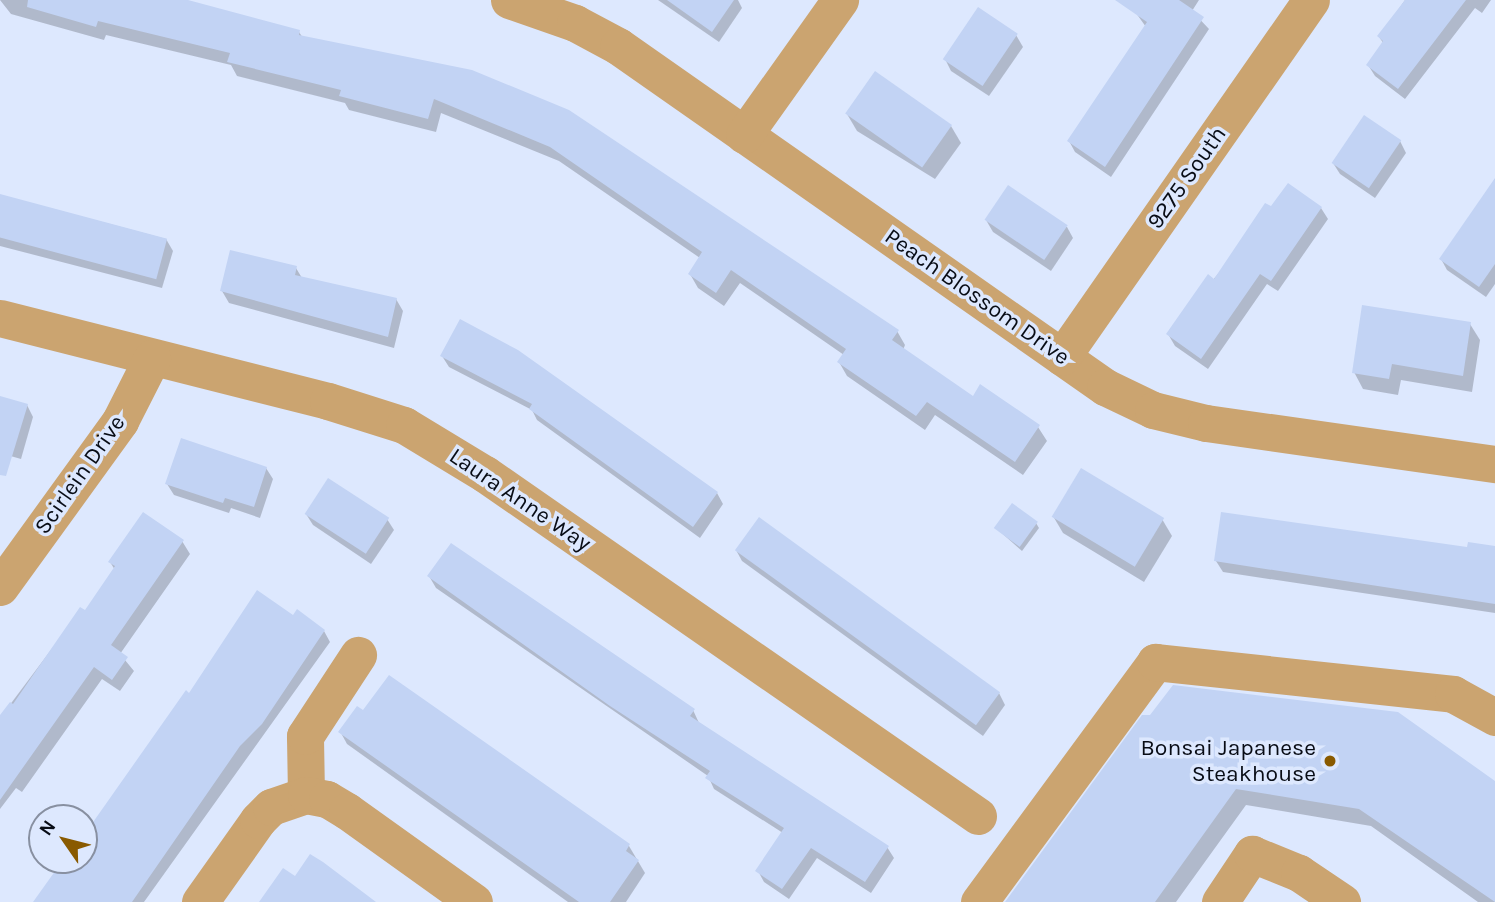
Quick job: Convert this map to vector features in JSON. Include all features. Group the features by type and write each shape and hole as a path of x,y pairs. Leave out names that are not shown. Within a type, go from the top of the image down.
{"street":[{"name":"Peach Blossom Drive","path":"509,0 575,23 618,46 1105,387 1153,410 1206,424 1495,464"},
{"path":"744,135 840,0"},
{"name":"9275 South","path":"1062,357 1311,0"},
{"name":"Laura Anne Way","path":"0,318 328,401 404,425 485,474 978,816"},
{"name":"Scirlein Drive","path":"0,587 120,421 152,358"},
{"path":"306,795 305,736 358,654"},
{"path":"979,902 1155,662 1453,694 1495,717"},
{"path":"200,902 258,820 271,807 306,795 327,799 347,811 474,902"},
{"path":"1220,902 1252,854 1299,873 1342,902"}],"building":[{"path":"28,0 188,0 300,30 299,35 472,70 569,110 899,330 892,340 973,396 980,384 1040,425 1015,462 927,402 916,416 837,362 846,349 731,270 716,293 688,274 702,252 550,147 434,99 428,119 339,96 341,90 227,62 230,53 98,21 96,27 27,7"},
{"path":"667,0 734,0 712,32"},
{"path":"1115,0 1179,0 1204,17 1105,167 1067,141 1147,22"},
{"path":"1405,0 1466,0 1398,89 1366,65 1383,41 1377,36"},
{"path":"978,7 1018,34 983,86 943,59"},
{"path":"875,71 952,125 922,168 845,114"},
{"path":"1364,115 1401,140 1369,188 1332,163"},
{"path":"1495,178 1495,264 1479,287 1439,259"},
{"path":"1288,183 1322,207 1271,281 1260,274 1201,359 1166,334 1208,274 1214,279 1265,203 1271,206"},
{"path":"1008,185 1068,225 1044,260 985,220"},
{"path":"0,194 167,239 156,279 0,237"},
{"path":"230,250 297,266 295,275 397,298 388,337 220,291"},
{"path":"1362,305 1471,322 1463,376 1392,364 1389,379 1352,373"},
{"path":"460,319 518,350 718,492 693,527 529,409 532,404 440,356"},
{"path":"0,396 28,404 6,476 0,475"},
{"path":"181,438 267,467 254,507 225,498 223,503 165,484"},
{"path":"1081,468 1164,518 1135,567 1052,517"},
{"path":"328,478 389,518 366,554 305,514"},
{"path":"1012,503 1038,522 1020,547 994,528"},
{"path":"143,512 184,540 111,645 128,657 112,680 94,667 0,800 0,715 10,702 13,704 80,607 85,610 115,566 108,562"},
{"path":"1221,512 1467,547 1468,542 1495,546 1495,604 1214,561"},
{"path":"759,517 1000,692 976,725 735,550"},
{"path":"451,543 695,709 690,716 889,846 865,882 811,848 782,889 755,871 784,828 705,778 710,771 610,706 427,576"},
{"path":"257,590 293,615 297,609 325,630 262,724 240,746 132,902 33,902 53,874 98,874 98,815 186,690 189,693"},
{"path":"389,675 630,844 626,851 639,860 610,902 579,902 338,732 357,706 363,710"},
{"path":"1173,685 1398,712 1495,781 1495,902 1359,809 1236,789 1155,902 1005,902 1142,715 1150,715"},
{"path":"310,854 376,902 259,902 283,868 295,876"}],"place":[{"name":"Bonsai Japanese Steakhouse","path":"1330,761"}]}
